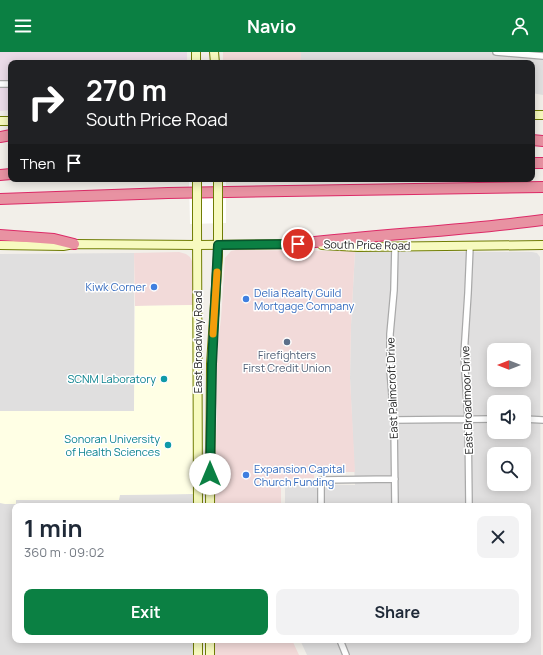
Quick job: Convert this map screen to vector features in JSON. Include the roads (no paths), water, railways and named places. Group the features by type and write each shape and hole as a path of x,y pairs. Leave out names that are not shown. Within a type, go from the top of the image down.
{"highway":[{"path":"0,199 168,193 543,187"},
{"path":"298,244 543,220"},
{"path":"0,235 54,239 74,244"}],"main road":[{"name":"East Broadway Road","path":"197,182 198,503"},
{"name":"East Broadway Road","path":"210,503 210,404 218,245 218,182"},
{"name":"South Price Road","path":"0,245 63,246 74,244 298,244 358,247 543,245"},
{"path":"198,404 210,404"},
{"path":"198,488 210,488"},
{"path":"198,643 198,655"},
{"path":"210,643 210,655"}],"street":[{"path":"496,52 543,56"},
{"name":"East Palmcroft Drive","path":"395,246 394,290 390,334 390,370 394,420 395,503"},
{"name":"East Broadmoor Drive","path":"469,503 468,419 464,355 470,246"},
{"path":"394,420 487,419"},
{"path":"531,419 543,420"},
{"path":"321,503 321,480 395,479"},
{"path":"341,643 346,655"}],"place":[{"name":"Kiwk Corner","path":"154,287"},
{"name":"Delia Realty Guild Mortgage Company","path":"246,299"},
{"name":"Firefighters First Credit Union","path":"287,342"},
{"name":"SCNM Laboratory","path":"164,379"},
{"name":"Sonoran University of Health Sciences","path":"168,445"},
{"name":"Expansion Capital Church Funding","path":"246,475"}]}
